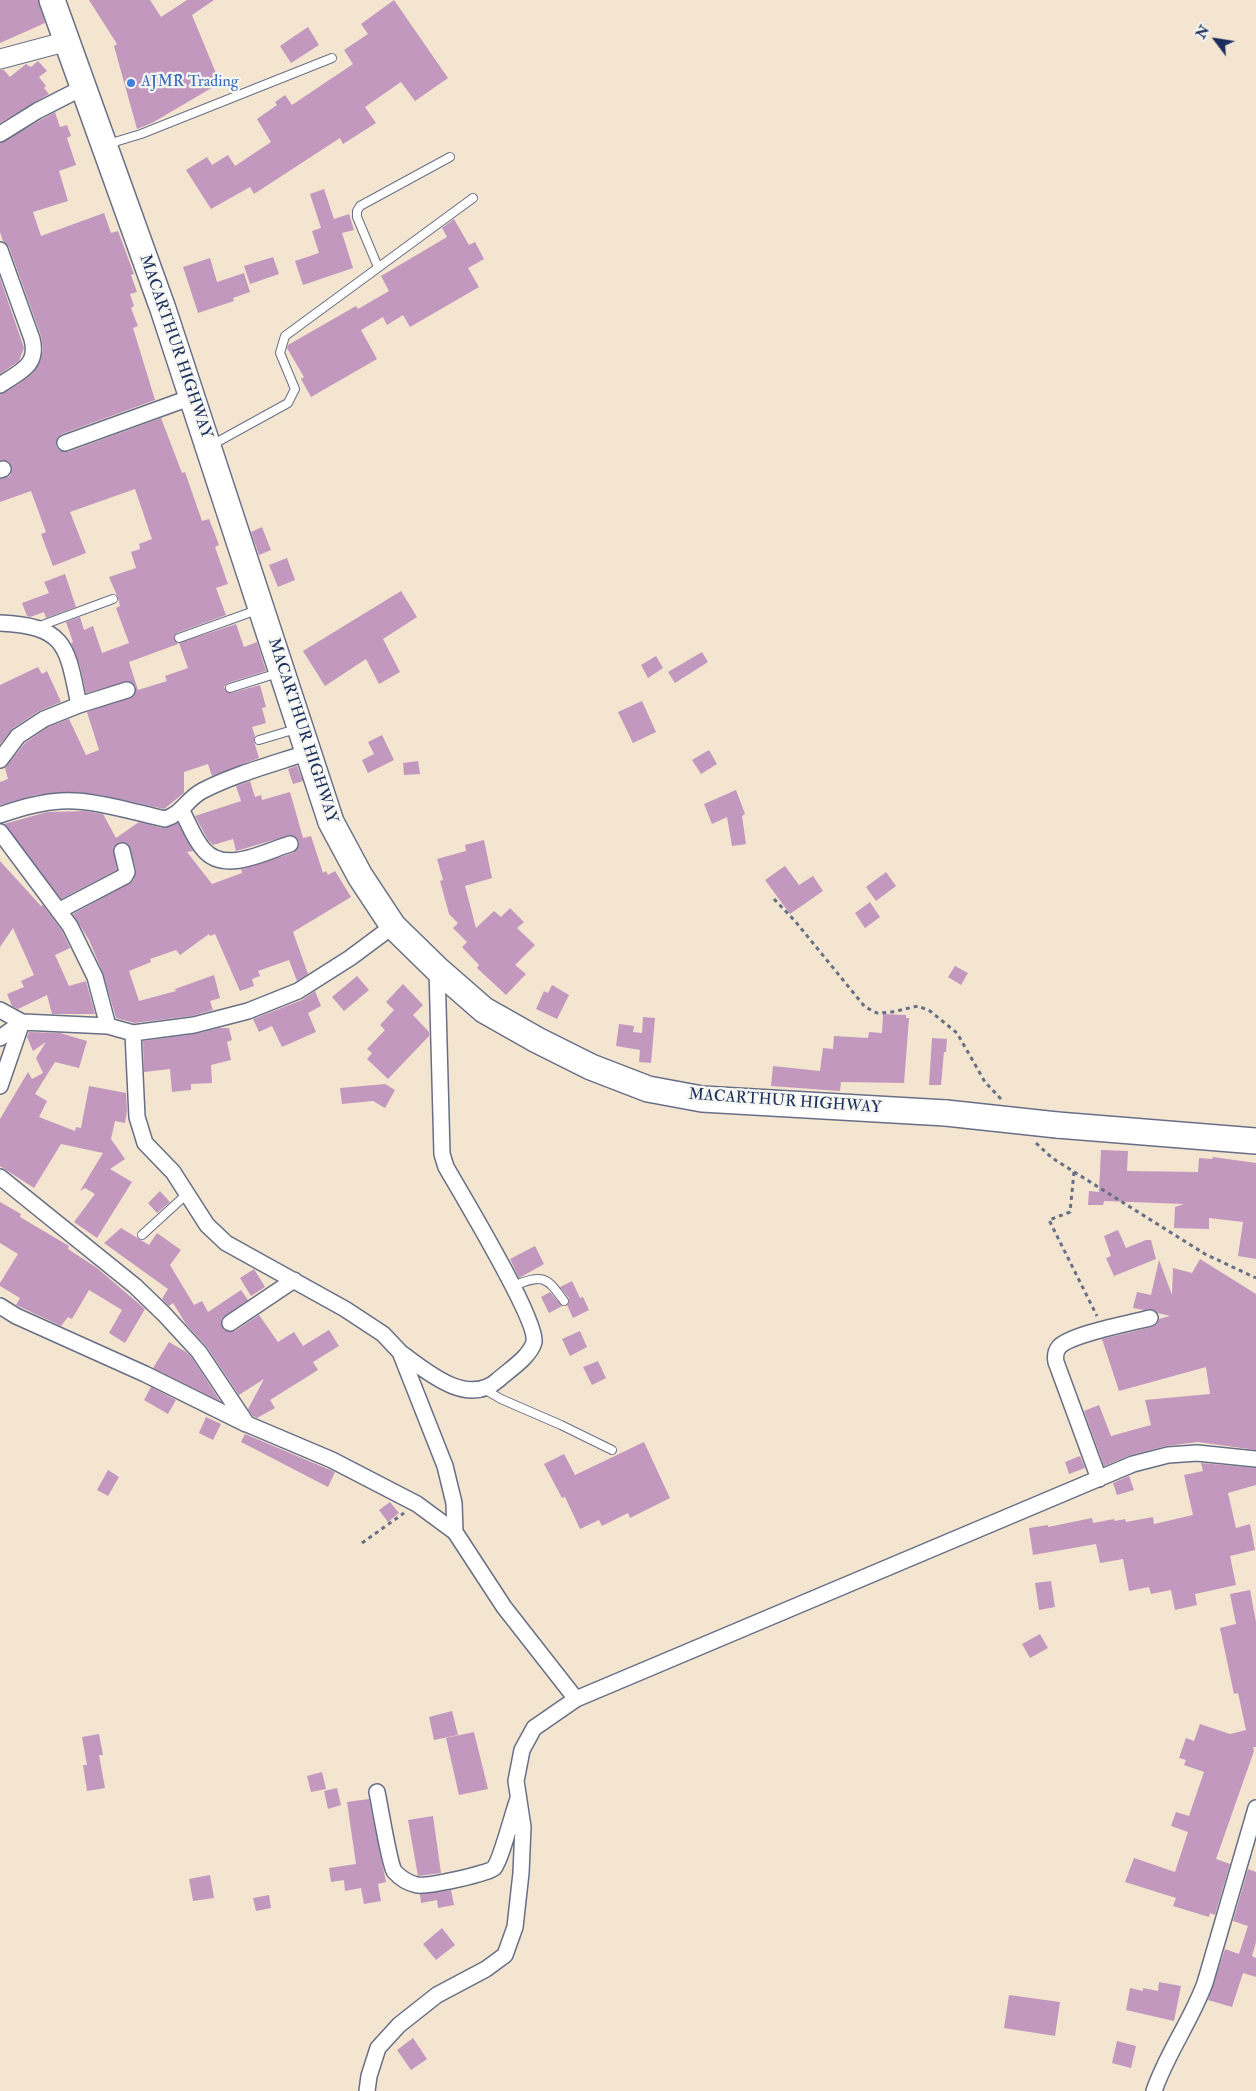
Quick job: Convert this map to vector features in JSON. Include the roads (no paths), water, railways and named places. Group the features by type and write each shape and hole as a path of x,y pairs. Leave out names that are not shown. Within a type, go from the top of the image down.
{"highway":[{"name":"MACARTHUR HIGHWAY","path":"52,0 163,309 331,822 360,876 393,926 437,969 484,1010 591,1067 648,1089 702,1099 946,1113 1058,1125 1256,1141"}],"street":[{"path":"0,59 68,41"},
{"path":"0,134 37,110 84,87"},
{"path":"0,250 32,339 34,354 32,361 0,385"},
{"path":"65,444 192,397"},
{"path":"0,623 36,627 54,635 66,651 79,705"},
{"path":"0,760 18,736 44,719 79,705 127,690"},
{"path":"0,815 25,807 62,801 90,803 164,819 175,815 199,792 230,779 309,752"},
{"path":"182,809 202,849 214,860 234,862 290,844"},
{"path":"0,832 60,910 82,946 95,977 108,1026"},
{"path":"60,910 125,876 127,872 122,851"},
{"path":"0,1010 22,1022 108,1026 133,1033 194,1025 248,1011 290,994 350,958 393,926"},
{"path":"133,1033 137,1117 145,1143 174,1172 207,1226 226,1243 345,1309 382,1334 400,1352 434,1376 450,1385 468,1389 484,1389 494,1383 528,1353 533,1344 534,1333 513,1286 446,1166 442,1154 437,969"},
{"path":"0,1038 22,1022"},
{"path":"0,1086 22,1022"},
{"path":"0,1177 135,1286 164,1314 198,1352 247,1424"},
{"path":"230,1323 294,1280"},
{"path":"0,1306 16,1316 145,1374 247,1424 332,1460 417,1504 455,1532 504,1606 576,1699"},
{"path":"1099,1479 1056,1362 1055,1354 1059,1347 1068,1342 1150,1318"},
{"path":"400,1352 444,1466 454,1503 455,1532"},
{"path":"367,2091 369,2076 378,2048 399,2025 437,1995 486,1969 505,1955 515,1927 521,1872 523,1827 516,1781 522,1750 534,1728 576,1699 1133,1464 1168,1456 1197,1453 1256,1459"},
{"path":"377,1792 393,1870 404,1880 418,1885 482,1875 494,1868 501,1856 510,1818 518,1797"},
{"path":"1154,2091 1162,2068 1196,2006 1205,1983 1256,1808"}],"lane":[{"path":"104,145 141,134 332,58"},
{"path":"378,267 357,217 357,211 360,206 450,157"},
{"path":"209,447 288,403 295,389 280,353 285,336 472,198"},
{"path":"36,627 113,599"},
{"path":"179,638 262,608"},
{"path":"230,688 282,672"},
{"path":"259,740 301,727"},
{"path":"142,1235 188,1193"},
{"path":"513,1286 532,1278 543,1279 551,1284 564,1301"},
{"path":"484,1389 501,1399 612,1450"}],"place":[{"name":"AJMR Trading","path":"131,83"}]}
